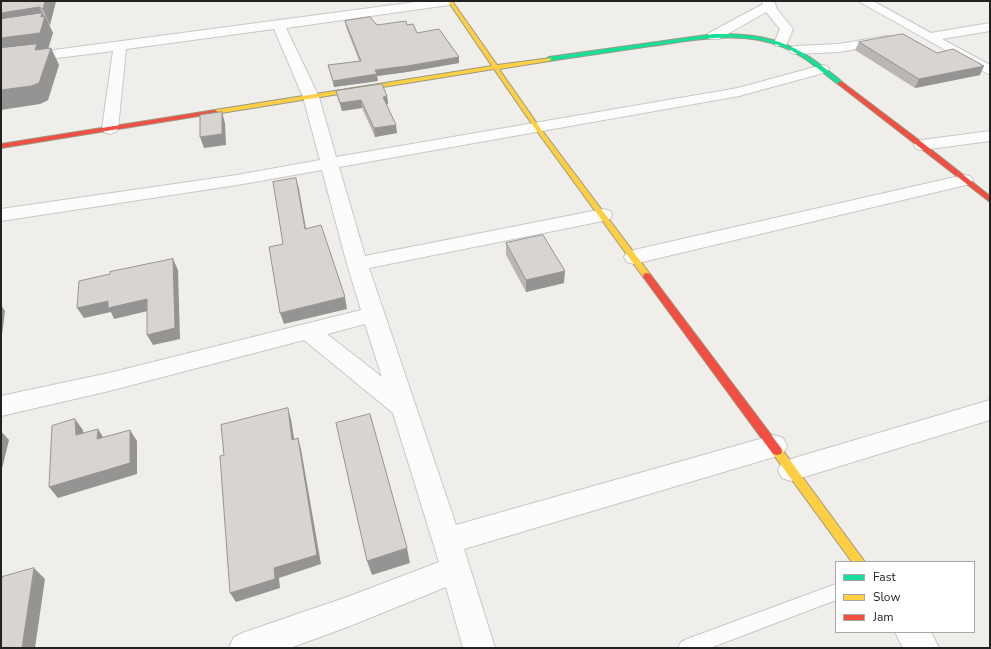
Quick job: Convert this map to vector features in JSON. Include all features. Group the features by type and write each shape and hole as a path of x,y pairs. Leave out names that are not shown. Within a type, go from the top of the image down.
{"street":[{"path":"1,61 278,26 450,1 536,126 858,561"},
{"path":"864,1 990,71"},
{"path":"714,36 769,3 770,10 787,29 781,43"},
{"path":"278,26 311,97 328,164 357,264 456,569 479,648"},
{"path":"796,50 839,48 990,27"},
{"path":"1,146 497,68 714,36 749,36 781,43 796,50 922,145 990,200"},
{"path":"110,129 120,46"},
{"path":"1,215 237,180 536,126 738,92 822,69"},
{"path":"922,145 990,136"},
{"path":"634,257 964,180"},
{"path":"357,264 603,215"},
{"path":"1,406 109,382 374,314"},
{"path":"308,331 405,410"},
{"path":"791,470 990,410"},
{"path":"447,541 774,446"},
{"path":"246,648 350,611 456,569"},
{"path":"912,633 923,648"}],"lane":[{"path":"687,648 835,592"}],"building":[{"path":"1,1 45,1 43,9 39,7 1,13"},
{"path":"42,13 41,17 45,16 40,33 1,38 1,19"},
{"path":"370,17 377,25 406,21 407,25 413,24 417,33 439,29 459,57 375,70 377,74 333,81 328,65 361,61 345,21"},
{"path":"903,34 937,53 953,49 984,66 919,79 859,42"},
{"path":"37,44 35,50 51,48 39,83 31,86 1,90 1,48"},
{"path":"382,84 387,96 383,97 396,125 374,128 361,100 340,103 336,91"},
{"path":"222,112 222,134 200,137 200,115"},
{"path":"296,178 305,229 321,225 345,297 280,313 269,247 283,244 273,182"},
{"path":"543,235 565,271 526,280 506,243"},
{"path":"173,259 175,328 147,335 147,299 108,308 108,301 77,308 79,281 110,274 110,272"},
{"path":"288,408 292,440 298,438 317,555 274,568 275,579 230,593 220,456 224,455 221,425"},
{"path":"370,414 407,548 367,561 336,423"},
{"path":"75,419 76,435 98,429 97,439 130,430 130,463 49,487 52,426"},
{"path":"34,568 22,648 1,648 2,577"}],"traffic: fast":[{"path":"549,59 714,36 735,36 776,42 795,50 813,61 840,83"}],"traffic: slow":[{"path":"450,1 536,126 647,276"},
{"path":"215,112 549,59"},
{"path":"777,451 858,561"}],"traffic: jam":[{"path":"840,83 922,145 990,200"},
{"path":"1,146 215,112"},
{"path":"647,276 777,451"}]}
